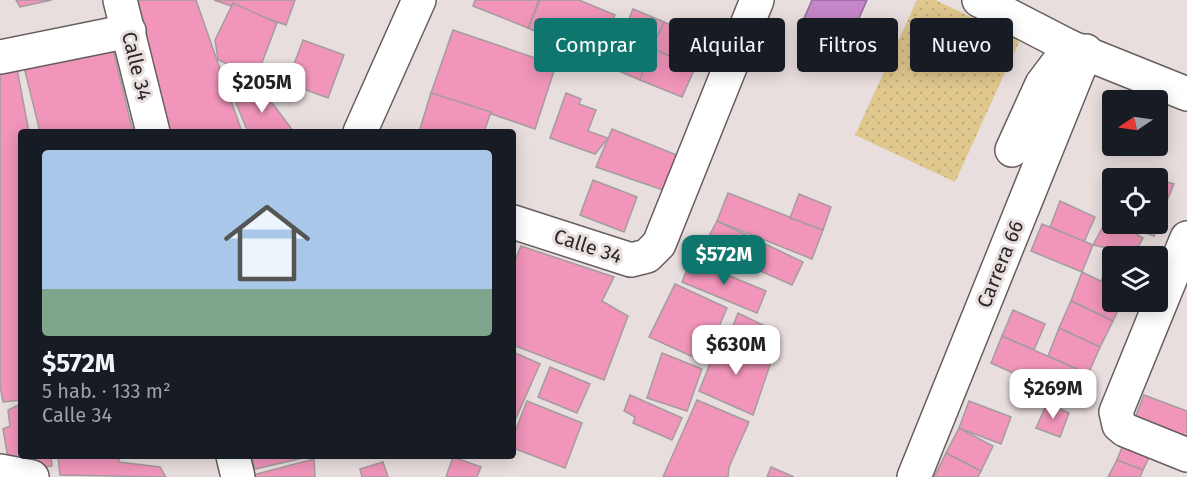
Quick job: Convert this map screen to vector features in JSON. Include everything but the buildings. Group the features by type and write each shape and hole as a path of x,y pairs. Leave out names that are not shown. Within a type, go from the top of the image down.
{"street":[{"name":"Calle 34","path":"120,0 152,129"},
{"path":"361,129 418,0"},
{"name":"Calle 34","path":"516,223 631,260 647,256 659,244 757,0"},
{"path":"979,0 1078,49 1187,94"},
{"path":"0,57 129,32"},
{"path":"1012,150 1042,84 1078,49"},
{"name":"Carrera 66","path":"914,477 1078,49"},
{"path":"1187,238 1116,412 1119,425 1125,430 1187,455"},
{"path":"234,459 238,477"}],"shaded area":[{"path":"812,0 867,0 859,18 804,18"},
{"path":"917,0 935,0 973,18 910,18 910,72 1005,72 955,182 855,135 884,72 898,72 898,41"},
{"path":"1013,37 1020,40 1013,55"}]}
